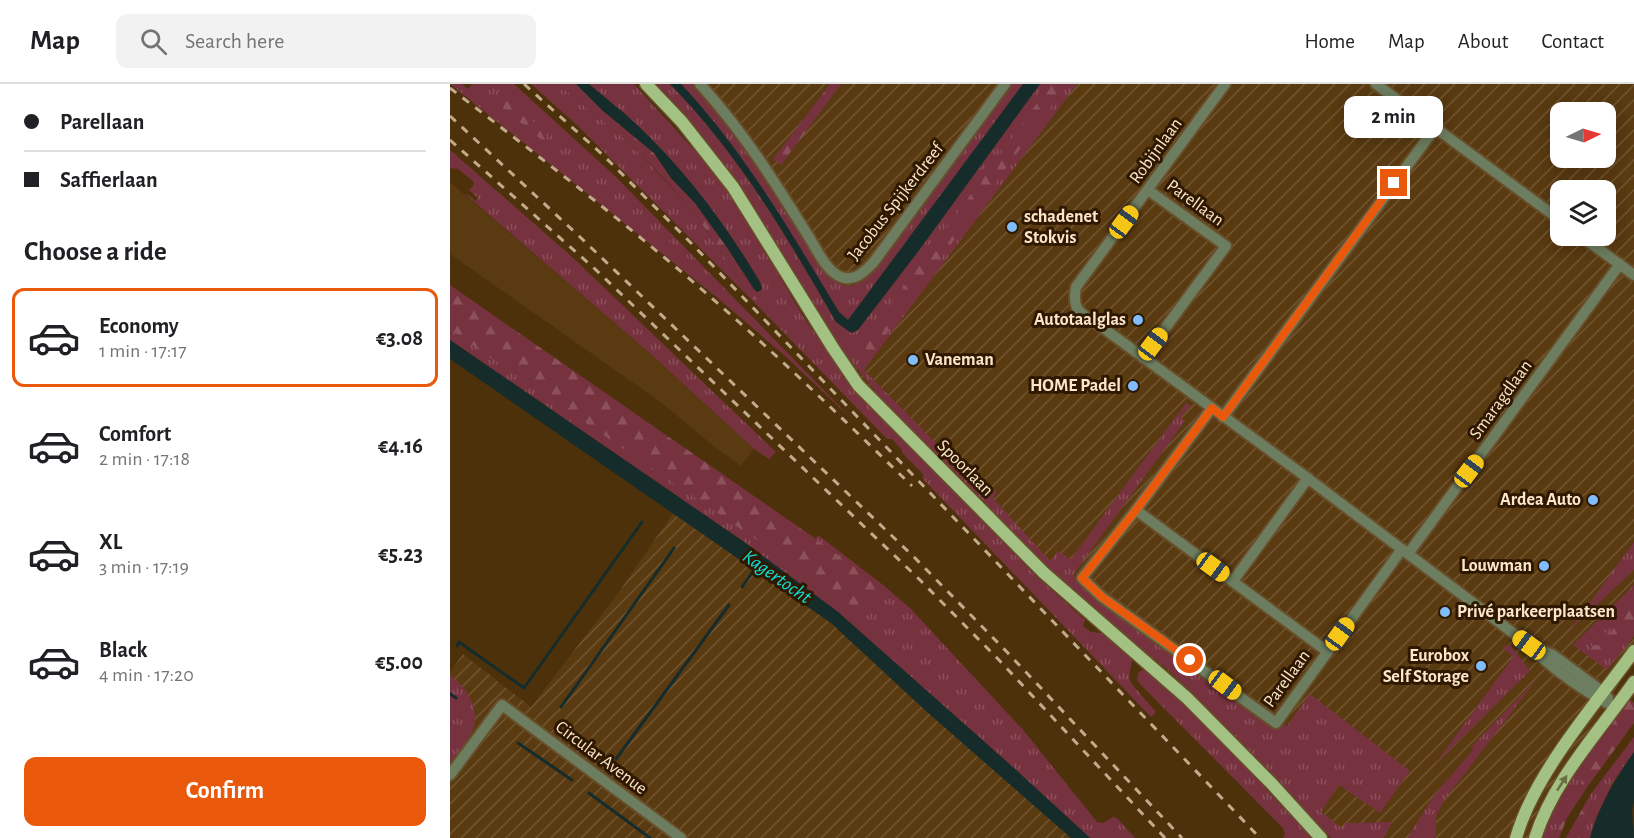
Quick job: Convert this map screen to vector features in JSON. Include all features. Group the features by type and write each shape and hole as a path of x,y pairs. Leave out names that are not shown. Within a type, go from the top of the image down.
{"main road":[{"name":"Spoorlaan","path":"646,84 700,143 733,187 858,385 1044,573 1187,698 1318,833 1326,838"},
{"path":"1516,838 1526,810 1545,775 1600,695 1634,651"},
{"path":"1535,838 1555,794 1577,759 1634,682"}],"street":[{"name":"Jacobus Spijkerdreef","path":"700,84 733,121 770,173 825,263 839,276 849,279 861,275 873,263 1005,84"},
{"name":"Robijnlaan","path":"1143,358 1095,322 1081,315 1074,298 1076,287 1225,84"},
{"path":"1376,84 1550,213"},
{"path":"1223,417 1435,128"},
{"name":"Parellaan","path":"1143,358 1226,246 1148,190"},
{"path":"1595,246 1634,275"},
{"name":"Smaragdlaan","path":"1405,551 1620,264"},
{"path":"1143,358 1308,478 1529,645 1545,651 1616,707"},
{"name":"Parellaan","path":"1212,408 1082,578 1102,597 1276,723 1405,551"},
{"path":"1233,581 1308,478"},
{"name":"Parellaan","path":"1136,510 1328,652"},
{"name":"Circular Avenue","path":"450,775 502,705 681,838"}],"shaded area":[{"path":"645,84 1634,84 1634,663 1540,809 1534,838 1335,838 1173,677 1092,619 896,421 833,344 687,123"},
{"path":"450,182 653,356 754,449 741,466 659,401 450,254"},
{"path":"680,503 836,623 1079,838 450,838 450,672 463,654 531,707 621,589"}],"green space":[{"path":"450,84 462,84 468,89 472,84 514,84 616,177 853,420 784,355 714,295"},
{"path":"531,84 558,84 632,145 694,212 747,295 578,126"},
{"path":"558,84 576,84 602,110 654,153 671,178 695,203 754,289 757,292 760,291 761,296 756,300 747,295 694,212 658,172 632,145"},
{"path":"589,84 634,84 696,152 731,194 804,318 839,368 900,436 1038,578 1085,620 1083,626 1091,632 1101,633 1133,655 1129,677 1131,683 1156,712 1151,717 923,479 923,474 892,439 887,439 751,299 756,300 761,296 760,282 733,239 703,198 653,141"},
{"path":"656,84 670,84 718,139 780,228 836,322 854,333 920,249 1040,84 1077,84 864,370 986,494 992,488 997,492 993,498 1050,561 1058,551 1071,559 1186,403 1191,406 1180,417 1185,421 1073,575 1085,590 1275,730 1282,723 1287,726 1310,694 1410,771 1380,813 1339,785 1321,812 1342,828 1346,823 1392,822 1384,838 1331,838 1170,671 1085,604 890,409 834,340 740,187 678,107"},
{"path":"681,84 695,84 738,134 830,276 837,282 848,286 865,279 875,268 1010,84 1023,84 848,320 839,312 785,223 746,165 726,137"},
{"path":"830,84 841,84 781,165 773,159"},
{"path":"1051,84 1067,84 868,359 869,351 861,346"},
{"path":"505,94 542,130 549,146 487,95 502,100"},
{"path":"450,150 570,255 776,452 769,459 754,449 653,356 466,195 475,201 478,198 469,190 474,182 458,169 450,168"},
{"path":"668,240 724,290 722,294 664,243"},
{"path":"450,285 879,585 859,610 478,349 450,329"},
{"path":"450,329 586,422 879,585 816,539 818,535 910,608 1024,731 1097,822 1103,823 1113,817 1117,818 1135,838 1090,838 838,612 747,544 450,340"},
{"path":"1634,542 1634,570 1569,631"},
{"path":"1634,585 1634,636 1607,670 1573,645"},
{"path":"1634,601 1634,627 1609,658 1600,659 1589,646 1601,645 1601,632 1610,633"},
{"path":"1510,645 1530,671 1435,764 1513,657 1503,648"},
{"path":"1145,668 1150,669 1226,744 1273,797 1315,838 1283,838 1285,835 1283,828 1140,684 1137,680 1138,673"},
{"path":"450,675 462,686 471,700 475,724 450,763"},
{"path":"1537,679 1443,802 1436,817 1436,838 1407,838 1435,794 1473,750 1471,747"},
{"path":"1629,699 1634,703 1634,723 1567,818 1559,838 1551,838 1566,817 1565,801 1581,785 1583,760"},
{"path":"1634,737 1634,752 1613,782 1595,820 1590,838 1579,838 1592,805 1590,795"},
{"path":"1583,760 1581,785 1565,802 1566,817 1551,838 1542,838 1551,814"},
{"path":"1590,795 1592,805 1579,838 1566,838"}],"water":[{"path":"576,84 589,84 635,123 671,159 718,218 747,260 762,289 757,292 754,289 695,203 671,178 654,153 602,110"},
{"path":"670,84 681,84 726,137 766,194 839,312 848,320 1023,84 1040,84 920,249 858,330 851,333 836,322 780,228 740,167 718,138"},
{"name":"Kagertocht","path":"450,340 747,544 838,612 1090,838 1071,838 926,711 831,623 450,359"},
{"path":"1634,752 1632,815 1634,838 1590,838 1608,793"}],"waterway":[{"path":"457,646 459,642 524,688 642,522"},
{"path":"561,707 674,548"},
{"name":"Kagertocht","path":"742,587 757,566"},
{"path":"616,759 729,605"},
{"path":"450,694 456,698"},
{"path":"518,743 572,780"},
{"path":"589,793 650,838"}],"railway":[{"path":"524,84 604,156 694,246 1260,838"},
{"path":"450,88 598,203 685,275 772,352 912,486"},
{"path":"450,116 580,237 914,557 1182,838"},
{"path":"450,140 595,269 920,580 999,660 1165,838"}],"place":[{"name":"schadenet Stokvis","path":"1012,227"},
{"name":"Autotaalglas","path":"1138,320"},
{"name":"Vaneman","path":"913,360"},
{"name":"HOME Padel","path":"1133,386"},
{"name":"Ardea Auto","path":"1593,500"},
{"name":"Louwman","path":"1544,566"},
{"name":"Privé parkeerplaatsen","path":"1445,612"},
{"name":"Eurobox Self Storage","path":"1481,666"}],"route":[{"path":"1190,660 1102,597 1082,578 1212,408 1223,417 1394,183"}]}
